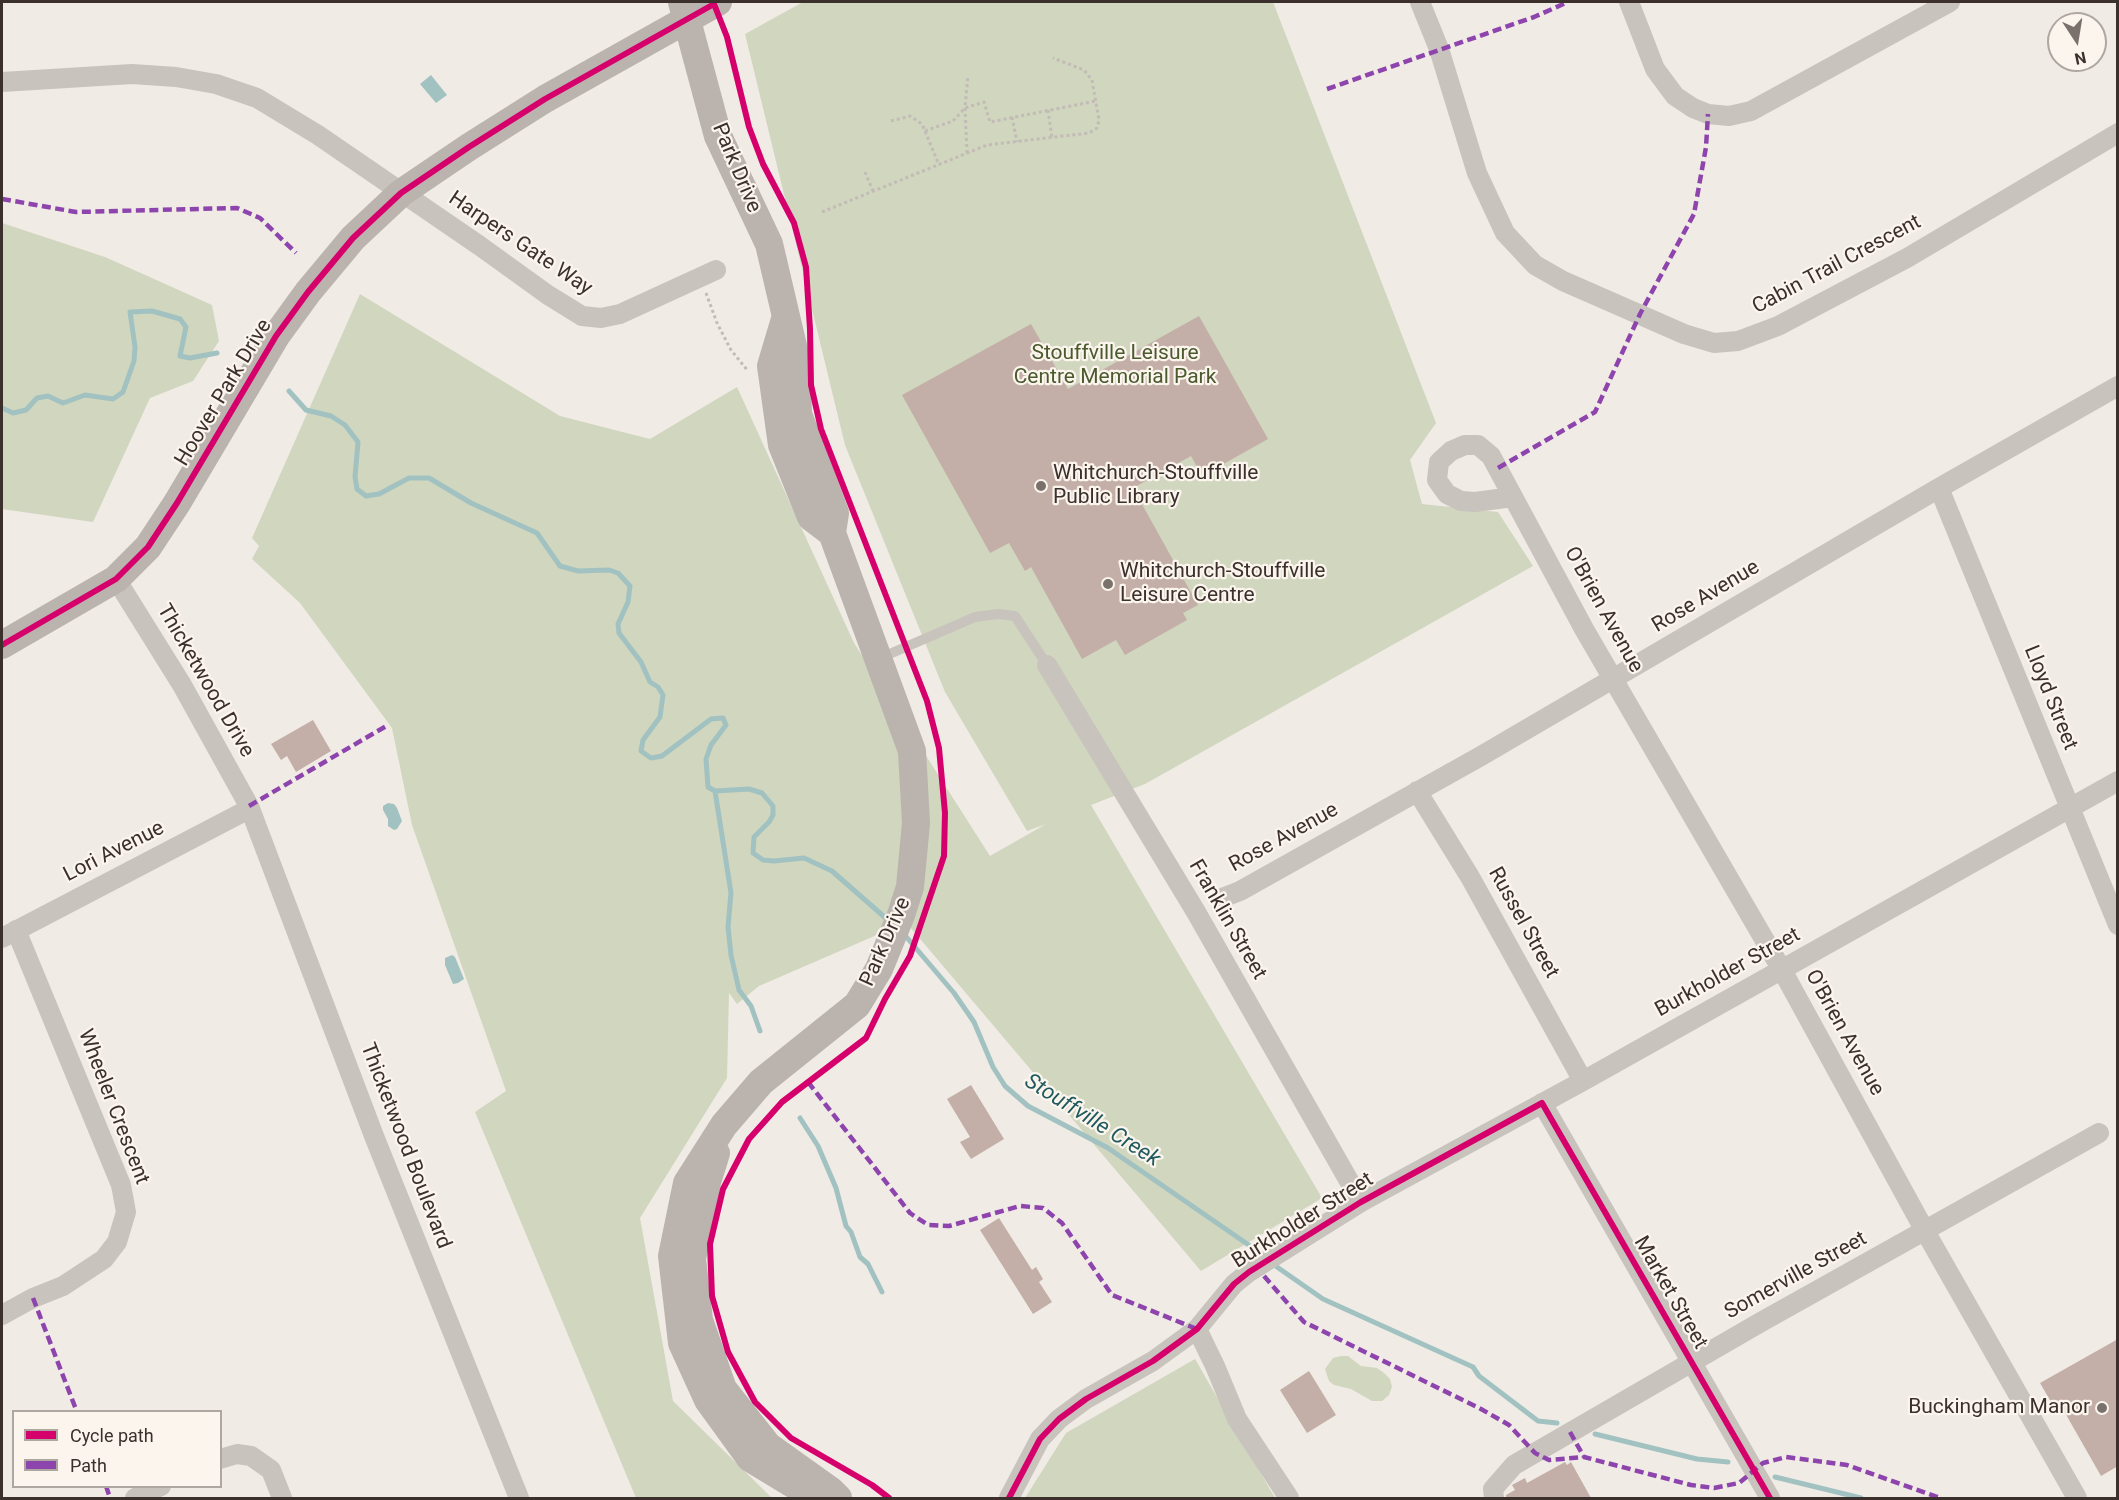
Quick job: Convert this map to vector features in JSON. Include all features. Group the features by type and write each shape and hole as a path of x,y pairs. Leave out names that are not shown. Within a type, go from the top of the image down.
{"street":[{"name":"Hoover Park Drive","path":"2,645 116,579 148,547 177,503 276,336 308,292 353,238 401,193 469,147 685,10 718,2"},
{"name":"Cabin Trail Crescent","path":"1420,2 1439,49 1477,173 1505,233 1535,265 1563,281 1684,334 1713,343 1738,341 1778,326 1907,258 2118,134"},
{"path":"1629,2 1655,69 1675,96 1693,108 1708,114 1729,116 1751,111 1950,2"},
{"name":"Park Drive","path":"685,10 718,136 769,244 796,358 798,414 835,513 832,533 912,751 916,823 910,887 879,969 857,1005 761,1082 724,1125 687,1183 672,1256 682,1343 708,1400 750,1458 816,1498"},
{"name":"Harpers Gate Way","path":"2,82 132,74 176,77 216,84 258,98 318,135 548,295 582,316 601,318 620,314 708,274"},
{"name":"Park Drive","path":"786,317 771,366 782,445 812,517 832,533"},
{"name":"Rose Avenue","path":"1222,898 1240,891 1614,680 1939,488 2118,386"},
{"name":"Lloyd Street","path":"1939,488 2068,808 2118,925"},
{"name":"O'Brien Avenue","path":"1513,497 1614,680 1782,970 1925,1231 2077,1498"},
{"name":"Thicketwood Drive","path":"116,579 182,685 249,809"},
{"name":"Franklin Street","path":"1047,665 1196,912 1361,1202"},
{"name":"Burkholder Street","path":"1010,1498 1040,1439 1059,1419 1086,1399 1153,1361 1197,1329 1241,1278 1361,1202 1583,1081 2118,780"},
{"name":"Russel Street","path":"1417,791 1470,876 1583,1081"},
{"name":"Lori Avenue","path":"9,934 249,809"},
{"name":"Thicketwood Boulevard","path":"249,809 374,1136 519,1498"},
{"name":"Wheeler Crescent","path":"2,1315 33,1298 63,1286 104,1258 117,1242 126,1212 121,1185 9,934"},
{"name":"Market Street","path":"1542,1103 1770,1498"},
{"name":"Park Drive","path":"724,1125 707,1182 692,1259 699,1320 723,1389 736,1406 768,1446 838,1498"},
{"name":"Somerville Street","path":"1494,1498 1493,1489 1518,1463 1761,1322 2099,1133"},
{"path":"1197,1329 1237,1419 1288,1498"},
{"path":"222,1458 237,1454 251,1456 271,1470 282,1498"},
{"path":"135,1498 157,1488"}],"lane":[{"path":"877,659 975,617 998,614 1015,616 1047,665"}],"path":[{"path":"822,212 987,145 1089,133 1096,128 1099,120 1092,80 1084,70 1053,58"},
{"path":"967,153 965,108 968,75"},
{"path":"925,131 953,121 965,108 984,102 990,122 1096,101"},
{"path":"1048,110 1052,138"},
{"path":"891,121 910,116 922,124 939,165"},
{"path":"1012,117 1017,142"},
{"path":"865,172 873,191"},
{"path":"708,274 717,323 731,350 748,372 772,373"}],"green space":[{"name":"Stouffville Leisure Centre Memorial Park","path":"803,2 1273,2 1436,423 1410,460 1422,504 1498,512 1533,566 1145,784 1091,805 1322,1198 1201,1271 894,908 886,931 759,986 737,1004 729,993 727,1078 640,1218 673,1401 772,1498 636,1498 475,1112 506,1091 412,825 392,728 300,603 252,559 259,546 252,538 360,294 560,416 650,439 737,387 854,643 990,856 1046,824 1027,831 945,692 845,445 745,34"},
{"path":"2,223 105,257 212,305 219,341 193,381 150,398 93,522 2,509"},
{"path":"1348,1356 1361,1366 1377,1368 1384,1373 1390,1379 1392,1387 1389,1395 1382,1401 1372,1401 1351,1389 1334,1385 1329,1381 1325,1369 1333,1358"},
{"path":"1195,1359 1275,1498 1025,1498 1066,1433"}],"water":[{"path":"431,75 447,95 436,103 420,84"},
{"path":"388,803 394,804 402,821 394,830 388,826 388,819 383,810 383,806"},
{"path":"452,955 464,979 453,984 445,965 445,958"}],"building":[{"path":"1199,316 1268,439 1202,476 1191,456 1133,488 1198,605 1183,613 1187,620 1125,655 1116,640 1082,659 1031,567 1025,571 1009,543 990,553 902,395 1031,324 1068,389"},
{"path":"313,720 331,751 296,772 287,756 281,760 271,744"},
{"path":"971,1085 1004,1139 971,1159 960,1142 970,1137 947,1099"},
{"path":"999,1218 1032,1270 1036,1267 1043,1279 1039,1282 1052,1302 1033,1314 980,1230"},
{"name":"Buckingham Manor","path":"2118,1339 2118,1466 2101,1476 2060,1404 2054,1407 2040,1383"},
{"path":"1309,1371 1336,1415 1307,1433 1280,1390"},
{"path":"1565,1462 1567,1465 1571,1462 1591,1498 1506,1498 1506,1495 1515,1490 1512,1485 1525,1478 1527,1483"}],"waterway":[{"name":"Stouffville Creek","path":"2,408 13,413 26,410 37,398 48,396 63,403 85,395 113,399 123,392 134,361 135,347 130,312 152,311 180,319 186,327 180,356 190,358 217,353"},
{"name":"Stouffville Creek","path":"289,391 306,410 331,416 345,425 358,442 355,477 357,489 366,496 379,494 409,478 429,478 471,503 537,533 560,566 578,571 609,570 618,573 630,586 628,602 618,624 619,633 641,662 650,682 658,687 663,695 660,717 643,740 641,751 651,758 662,756 711,719 723,718 726,725 711,745 706,759 708,787 715,791 749,789 762,793 773,806 773,815 769,822 754,837 753,853 763,860 804,858 832,871 889,921"},
{"path":"715,791 731,893 728,927 731,955 739,990 751,1006 760,1031"},
{"name":"Stouffville Creek","path":"903,933 954,993 974,1022 993,1067 1005,1086 1028,1106 1108,1148 1256,1250"},
{"path":"800,1118 818,1146 836,1188 846,1226 851,1232 860,1257 868,1264 882,1292"},
{"name":"Stouffville Creek","path":"1277,1267 1323,1299 1473,1367 1479,1376 1538,1421 1557,1423"},
{"name":"Stouffville Creek","path":"1595,1434 1697,1459 1728,1462"},
{"name":"Stouffville Creek","path":"1775,1477 1861,1498"}],"marked path":[{"path":"1327,89 1534,17 1568,2"},
{"path":"1498,468 1595,412 1640,314 1694,214 1706,147 1708,114"},
{"path":"2,199 76,212 237,208 260,218 296,253"},
{"path":"249,806 388,725"},
{"path":"808,1082 910,1213 928,1225 949,1226 1020,1206 1043,1208 1062,1223 1112,1295 1197,1329"},
{"path":"1264,1276 1304,1322 1481,1409 1509,1425 1535,1453 1549,1460 1584,1457 1691,1485 1714,1488 1739,1483 1763,1463 1786,1457 1847,1465 1940,1498"},
{"path":"33,1298 76,1410"},
{"path":"1570,1432 1584,1457"},
{"path":"107,1488 110,1498"}],"cycle path":[{"path":"2,645 116,579 148,547 177,503 276,336 308,292 353,238 401,193 545,99 714,4 727,37 749,127 763,164 794,223 806,267 811,385 821,429 927,701 939,748 945,813 944,856 910,956 866,1038 782,1102 749,1139 723,1189 710,1244 712,1296 728,1352 755,1402 791,1438 872,1485 889,1498"},
{"path":"1009,1498 1040,1439 1059,1419 1086,1399 1153,1361 1197,1329 1234,1284 1249,1272 1361,1202 1542,1103 1770,1498"}],"place":[{"name":"Whitchurch-Stouffville Public Library","path":"1041,486"},
{"name":"Whitchurch-Stouffville Leisure Centre","path":"1108,584"},
{"name":"Buckingham Manor","path":"2102,1408"}]}
